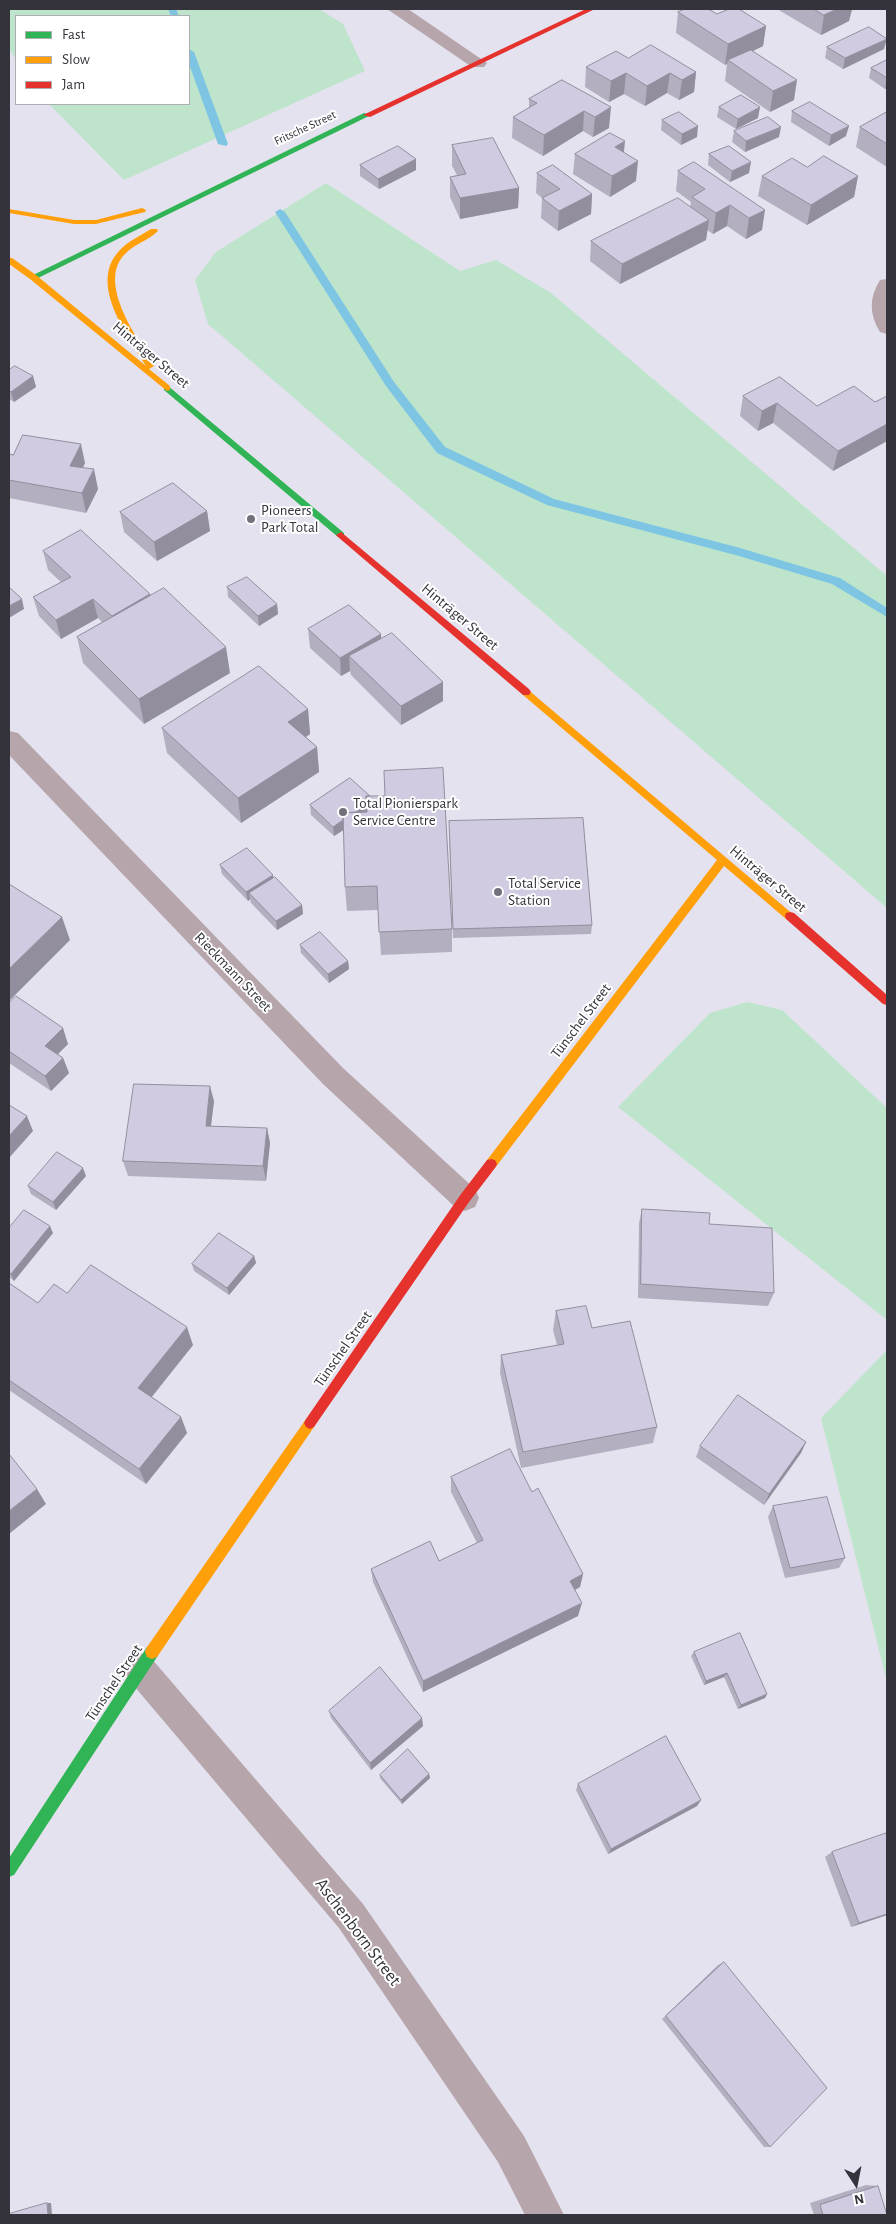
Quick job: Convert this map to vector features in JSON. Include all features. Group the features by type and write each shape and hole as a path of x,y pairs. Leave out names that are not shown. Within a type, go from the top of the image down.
{"street":[{"path":"396,9 478,63"},
{"name":"Fritsche Street","path":"33,277 250,170 591,9"},
{"path":"9,211 74,222 96,222 148,208 250,170"},
{"path":"157,379 121,316 111,291 112,272 117,259 161,226 250,170"},
{"name":"Hinträger Street","path":"9,260 33,277 157,379 830,950 887,1001"},
{"path":"887,285 884,289 881,318 887,327"},
{"name":"Rieckmann Street","path":"12,750 333,1076 465,1198"},
{"name":"Tünschel Street","path":"9,1870 140,1670 465,1198 723,860"},
{"name":"Aschenborn Street","path":"140,1670 351,1916 511,2149 545,2215"}],"green space":[{"path":"9,9 319,9 343,24 365,71 124,180 50,105 190,105 190,15 15,15 15,58 9,48"},
{"path":"326,183 460,271 496,260 551,293 887,576 887,908 208,324 195,280 216,252"},
{"path":"747,1002 782,1010 887,1108 887,1320 618,1107 710,1013"},
{"path":"887,1350 887,1682 821,1418"}],"building":[{"path":"685,9 708,9 717,14 729,9 739,9 766,26 728,44 678,12"},
{"path":"814,9 837,9 824,15"},
{"path":"869,27 887,39 845,58 827,47"},
{"path":"651,45 696,72 682,80 670,73 647,86 626,73 611,81 586,67 616,51 628,58"},
{"path":"751,50 797,80 773,91 728,60"},
{"path":"887,60 887,78 871,68"},
{"path":"562,80 611,107 595,117 584,111 544,135 513,117 537,103 529,99"},
{"path":"741,95 760,107 738,119 719,107"},
{"path":"810,102 849,126 831,135 792,111"},
{"path":"679,112 698,126 682,134 662,120"},
{"path":"887,112 887,144 860,127"},
{"path":"768,117 781,127 746,141 734,131"},
{"path":"610,133 625,141 615,147 638,161 612,176 575,154"},
{"path":"493,138 519,188 460,198 450,177 466,174 452,145"},
{"path":"398,146 416,159 378,179 360,165"},
{"path":"729,146 751,162 732,171 709,154"},
{"path":"824,156 858,176 811,205 762,176 792,158 807,167"},
{"path":"694,162 765,210 749,218 730,205 716,213 692,197 705,189 678,171"},
{"path":"553,165 592,194 559,211 542,198 560,189 537,173"},
{"path":"678,198 709,220 622,264 591,241"},
{"path":"15,366 33,376 11,392 9,390 9,370"},
{"path":"780,377 817,406 854,386 875,402 887,396 887,424 838,451 777,403 762,411 743,396"},
{"path":"23,435 81,444 70,466 94,469 82,493 9,480 9,454 13,455"},
{"path":"173,483 207,511 154,542 120,512"},
{"path":"81,530 150,594 112,616 93,599 56,620 33,597 71,577 43,551"},
{"path":"247,577 277,604 258,616 227,587"},
{"path":"9,587 22,599 9,606"},
{"path":"164,588 226,647 139,699 77,637"},
{"path":"349,605 381,634 340,658 308,629"},
{"path":"392,633 443,682 401,706 349,656"},
{"path":"259,666 308,709 288,722 317,747 238,798 162,728"},
{"path":"443,768 452,929 379,932 377,886 345,887 343,813 367,812 366,796 385,796 384,771"},
{"name":"Total Pionierspark Service Centre","path":"350,778 370,796 366,796 367,805 356,812 343,813 343,820 333,827 310,805"},
{"path":"583,818 592,925 453,929 449,821"},
{"path":"247,848 273,875 246,892 220,865"},
{"path":"275,877 302,905 276,921 249,893"},
{"path":"9,884 62,917 9,969"},
{"path":"320,932 348,961 328,974 300,945"},
{"path":"16,996 63,1028 45,1046 63,1058 45,1076 9,1051 9,1003"},
{"path":"134,1084 210,1086 206,1126 267,1128 263,1166 123,1161"},
{"path":"9,1105 27,1116 9,1136"},
{"path":"57,1152 83,1168 53,1202 28,1186"},
{"path":"642,1209 710,1213 709,1224 772,1228 774,1293 641,1284"},
{"path":"24,1210 50,1226 11,1274 9,1272 9,1228"},
{"path":"219,1233 254,1256 227,1288 192,1264"},
{"path":"91,1265 187,1327 138,1388 181,1417 139,1469 9,1380 9,1283 38,1303 54,1284 67,1293"},
{"path":"586,1306 592,1328 630,1321 657,1427 523,1452 501,1355 564,1344 556,1311"},
{"path":"738,1395 806,1442 769,1494 700,1446"},
{"path":"510,1449 532,1492 538,1488 583,1574 570,1581 582,1603 423,1681 371,1569 430,1541 439,1561 483,1540 451,1477"},
{"path":"9,1454 37,1489 9,1511"},
{"path":"827,1497 845,1558 790,1568 773,1506"},
{"path":"740,1633 767,1694 741,1705 727,1673 706,1681 694,1652"},
{"path":"380,1667 422,1718 370,1763 329,1711"},
{"path":"666,1736 701,1800 611,1849 578,1784"},
{"path":"408,1749 429,1774 401,1800 380,1775"},
{"path":"887,1833 887,1914 859,1923 832,1852"},
{"path":"724,1962 827,2088 770,2147 666,2016"},
{"path":"878,2186 887,2215 823,2215 820,2205"},
{"path":"47,2203 48,2215 9,2215 9,2214"}],"waterway":[{"path":"172,9 175,15"},
{"path":"190,55 223,144"},
{"path":"280,212 390,384 441,450 551,502 740,552 836,581 887,613"}],"traffic: fast":[{"path":"33,277 367,115"},
{"path":"167,388 341,535"},
{"path":"9,1870 152,1652"}],"traffic: slow":[{"path":"9,211 74,222 96,222 142,210"},
{"path":"150,366 120,315 112,286 112,272 120,254 154,231"},
{"path":"9,260 33,277 167,388"},
{"path":"526,692 790,916"},
{"path":"491,1164 723,860"},
{"path":"152,1652 310,1423"}],"traffic: jam":[{"path":"367,115 591,9"},
{"path":"341,535 526,692"},
{"path":"790,916 887,1001"},
{"path":"310,1423 465,1198 491,1164"}],"place":[{"name":"Pioneers Park Total","path":"251,519"},
{"name":"Total Pionierspark Service Centre","path":"343,812"},
{"name":"Total Service Station","path":"498,892"}]}
